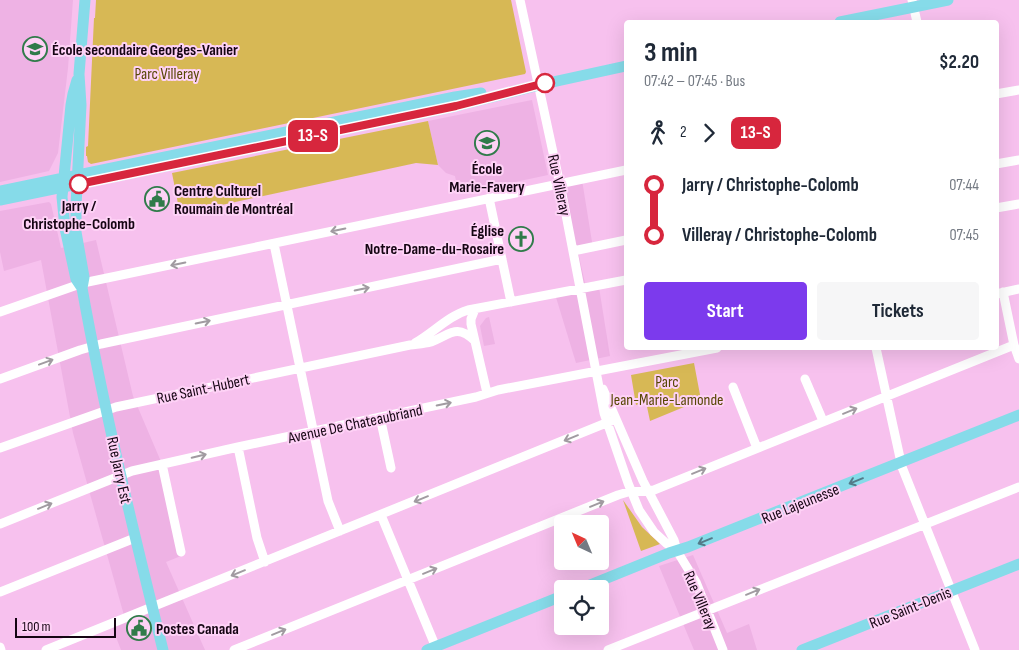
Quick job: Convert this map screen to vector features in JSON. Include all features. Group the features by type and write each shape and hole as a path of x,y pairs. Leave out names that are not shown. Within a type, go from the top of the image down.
{"main road":[{"name":"Rue Jarry Est","path":"81,285 84,277 76,225 81,94 79,74 85,0"},
{"path":"848,20 913,4 948,0"},
{"path":"0,191 77,180 455,97 538,85 624,66"},
{"name":"Rue Jarry Est","path":"79,74 71,105 62,197 64,221 76,279 81,285 135,538 163,650"},
{"path":"0,200 64,182"},
{"name":"Rue Lajeunesse","path":"603,580 1019,415"},
{"name":"Rue Saint-Denis","path":"802,650 1019,564"},
{"path":"433,649 554,599"}],"street":[{"name":"Rue Villeray","path":"520,0 560,184 607,423 639,510 652,529 677,551"},
{"path":"913,4 917,20"},
{"path":"999,93 1019,90"},
{"path":"999,163 1019,160"},
{"path":"0,312 81,285 624,170"},
{"path":"489,198 511,302"},
{"path":"999,207 1019,204"},
{"path":"573,250 624,240"},
{"path":"274,244 328,501 340,531"},
{"path":"0,379 94,346 502,259"},
{"name":"Rue Saint-Hubert","path":"410,345 430,334 460,313 624,280"},
{"path":"1019,289 999,293 1019,359"},
{"path":"475,309 472,314 471,324 487,393"},
{"name":"Rue Saint-Hubert","path":"0,448 126,405 427,343 452,332 465,333 475,341"},
{"path":"234,650 618,495 654,490 1014,345"},
{"name":"Avenue De Chateaubriand","path":"0,524 132,471 476,397 487,393 706,350"},
{"path":"876,350 901,463 975,650"},
{"name":"Rue Villeray","path":"596,371 648,491 674,540 677,551 694,578 723,650"},
{"path":"805,379 823,421"},
{"path":"733,388 757,448"},
{"path":"380,417 391,468"},
{"path":"46,650 616,419"},
{"path":"238,447 257,538 266,562"},
{"path":"162,464 181,552"},
{"path":"608,650 1019,487"},
{"path":"381,515 408,580 433,649"},
{"path":"0,592 135,538"}],"shaded area":[{"path":"0,0 73,0 68,68 58,153 49,171 0,182"},
{"name":"École Marie-Favery","path":"532,100 548,175 459,194 455,176 446,173 438,165 428,121"},
{"path":"582,180 593,248 578,252 585,283 598,281 610,356 576,363 555,294 580,289 560,184"},
{"path":"49,202 61,248 96,240 133,396 162,464 181,556 166,562 205,650 121,650 111,624 125,619 73,433 41,260 4,271 0,252 0,211"},
{"path":"489,317 495,344 484,346 480,326"},
{"path":"693,555 727,633 749,624 757,650 694,650 659,566"}],"green space":[{"name":"Parc Villeray","path":"96,0 511,0 526,72 525,74 91,164 86,156 86,147 88,146"},
{"path":"428,121 438,165 416,163 180,214 172,173"},
{"name":"Parc Jean-Marie-Lamonde","path":"694,363 701,400 650,421 646,402 636,405 631,375"},
{"path":"623,500 642,527 660,544 641,551"}],"bus line":[{"name":"13-S","path":"79,184 456,106 545,83"}],"place":[{"name":"École secondaire Georges-Vanier","path":"35,49"},
{"name":"École Marie-Favery","path":"487,143"},
{"name":"Jarry / Christophe-Colomb","path":"79,184"},
{"name":"Centre Culturel Roumain de Montréal","path":"157,199"},
{"name":"Église Notre-Dame-du-Rosaire","path":"521,239"},
{"name":"Postes Canada","path":"139,628"}]}
